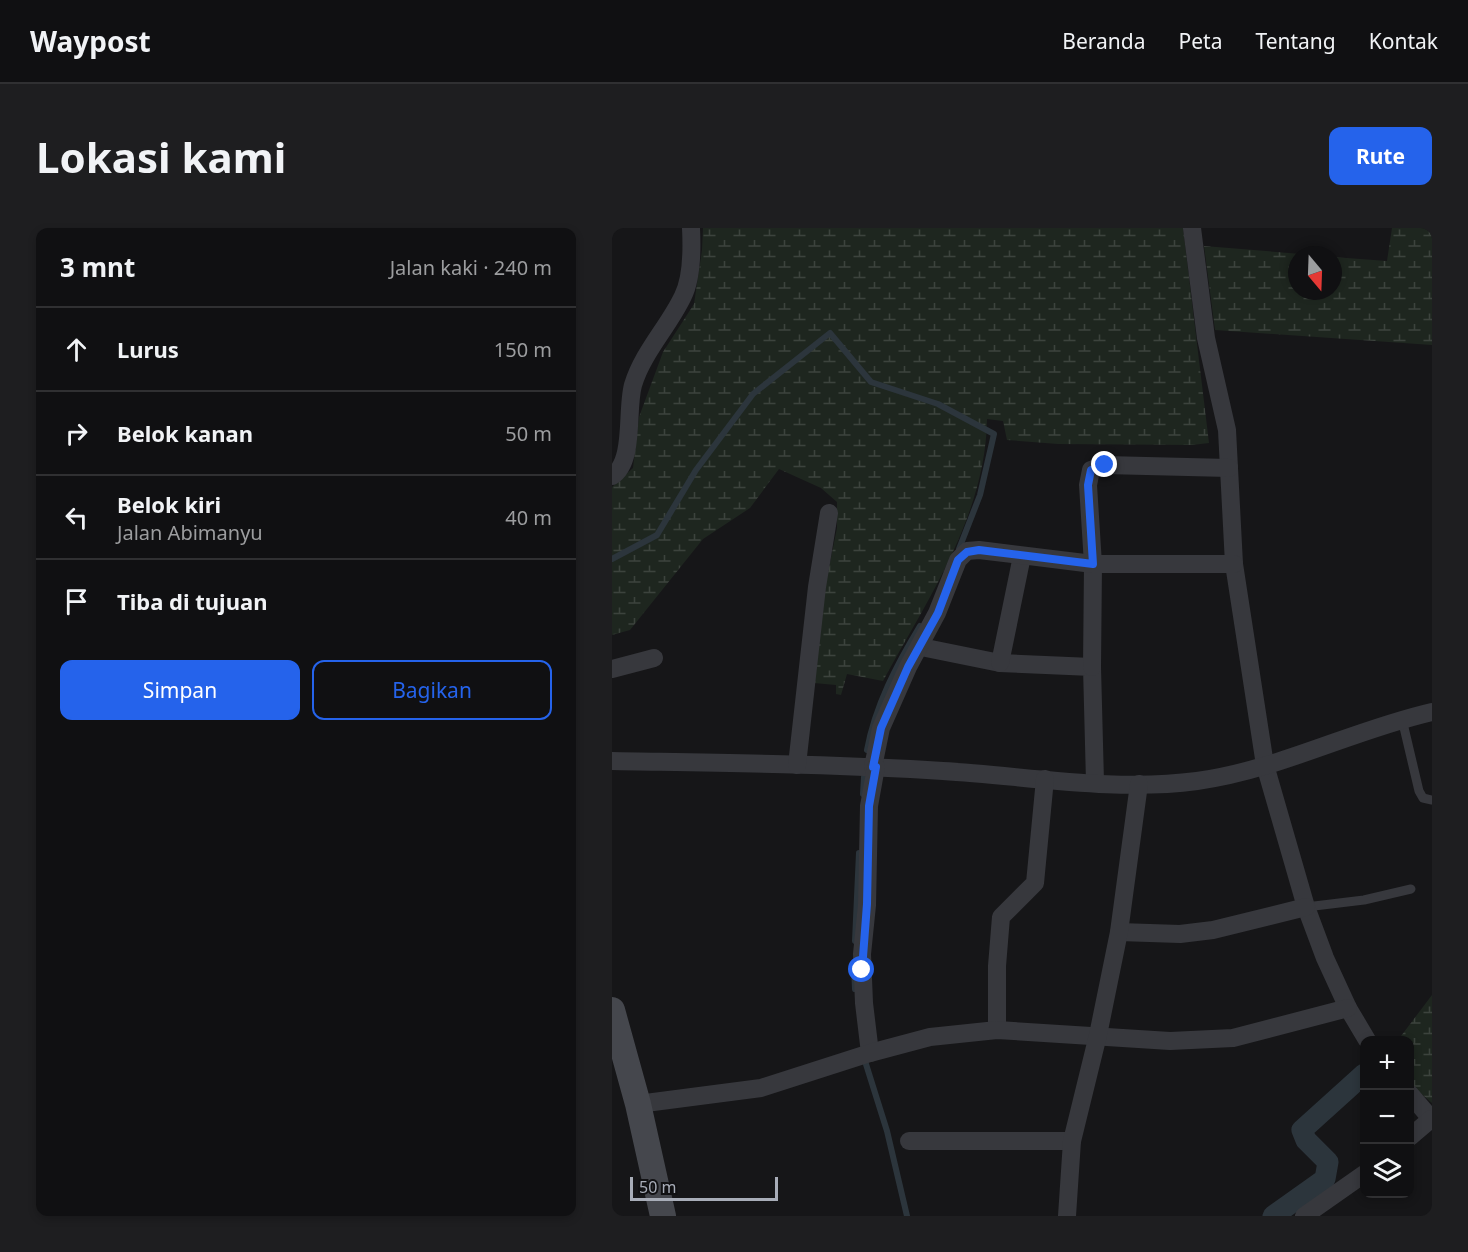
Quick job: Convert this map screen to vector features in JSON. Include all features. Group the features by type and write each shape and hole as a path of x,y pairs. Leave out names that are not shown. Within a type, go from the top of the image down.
{"main road":[{"path":"612,1010 638,1104 663,1216"}],"street":[{"path":"612,476 627,457 627,418 634,384 654,343 684,294 692,248 691,228"},
{"path":"1192,228 1206,338 1227,430 1234,564 1265,765 1306,907 1348,1008 1364,1036"},
{"path":"1095,782 1092,667 1093,564 1088,485 1091,470 1105,465 1229,468"},
{"path":"797,765 829,513"},
{"path":"870,1053 864,1003 862,954 867,904 869,806 874,767 881,728 908,667 921,647 958,560 967,552 979,550 1093,564 1234,564"},
{"path":"1000,663 1022,556"},
{"path":"921,647 1000,663 1092,667"},
{"path":"612,669 654,658"},
{"path":"612,761 874,767 1139,784 1198,781 1265,765 1402,719 1432,712"},
{"path":"997,1030 1001,917 1035,883 1045,779"},
{"path":"1067,1216 1072,1141 1098,1035 1119,932 1139,784"},
{"path":"1119,932 1180,934 1213,930 1306,907"},
{"path":"638,1104 762,1088 870,1053 930,1037 997,1030 1170,1041 1233,1038 1348,1008"},
{"path":"1414,1099 1432,1119 1414,1134"},
{"path":"909,1141 1072,1141"},
{"path":"1304,1216 1360,1177"}],"lane":[{"path":"1402,719 1419,791 1423,798 1432,800"},
{"path":"1306,907 1364,900 1411,889"}],"green space":[{"path":"703,228 1183,228 1209,443 1192,445 1058,444 1007,440 1003,421 987,419 984,454 977,489 951,556 935,588 883,681 847,674 841,695 836,694 836,685 814,683 824,592 837,528 837,502 821,488 779,469 750,508 703,539 630,630 612,635 612,487 633,468 639,417 663,352 694,304"},
{"path":"1392,228 1432,228 1432,345 1215,330 1204,246 1288,253 1288,300 1342,300 1342,258 1387,261"},
{"path":"1432,995 1432,1103 1414,1087 1414,1036 1401,1036"}],"waterway":[{"path":"612,559 657,535 696,470 753,394 830,333 871,382 938,404 994,434 980,495 959,549"},
{"path":"867,750 875,717 888,686 920,626"},
{"path":"863,794 864,777"},
{"path":"855,941 859,853"},
{"path":"854,966 855,989"},
{"path":"865,1061 887,1131 907,1216"},
{"path":"1273,1216 1325,1179 1328,1162 1306,1140 1302,1130 1360,1078"}],"route":[{"path":"862,970 867,904 869,806 876,767 873,767 881,728 908,667 938,613 958,560 967,552 979,550 1093,564 1088,485 1091,470 1105,465"}]}
